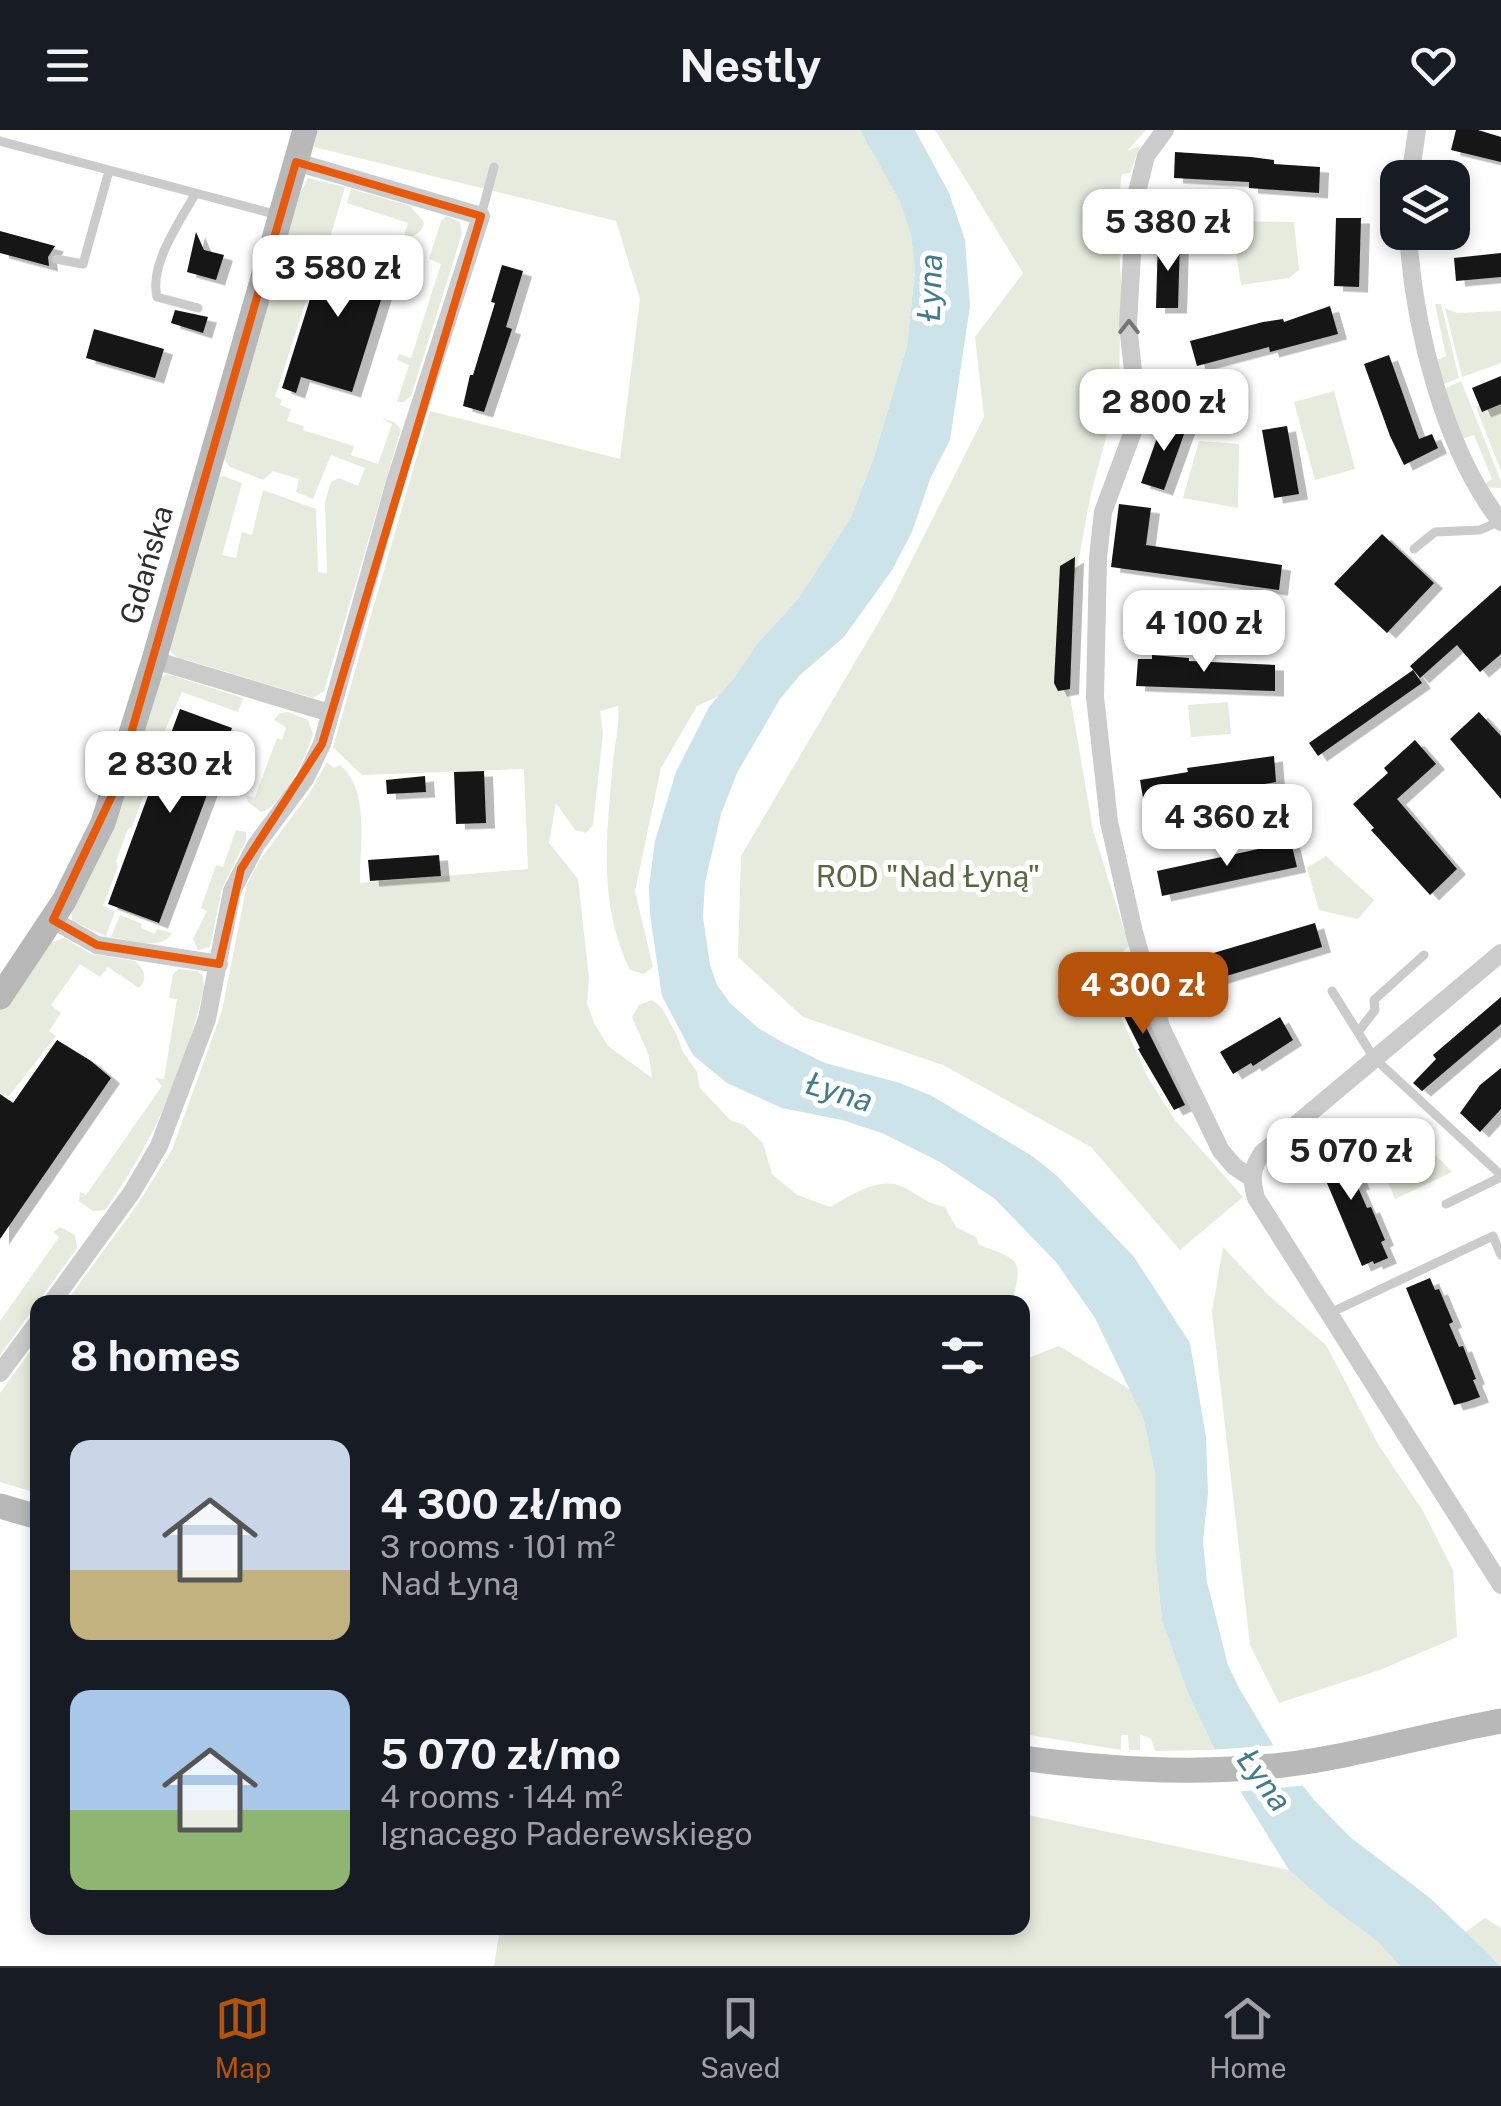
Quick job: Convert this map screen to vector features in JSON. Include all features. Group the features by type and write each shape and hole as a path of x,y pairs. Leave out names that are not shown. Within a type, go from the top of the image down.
{"street":[{"name":"Gdańska","path":"0,996 53,920 103,823 154,660 306,130"},
{"path":"1165,130 1146,156 1135,200 1128,325 1138,418 1104,512 1098,558 1095,698 1109,822 1134,932 1162,1027 1222,1150 1235,1167 1252,1178"},
{"path":"1413,160 1417,130"},
{"path":"57,1295 132,1192 160,1146 207,1019 227,909 241,869 306,779 322,744 395,482 480,216 296,162"},
{"path":"1410,250 1422,336 1433,379 1476,489 1500,522"},
{"path":"154,660 330,713"},
{"path":"53,920 97,945 219,964"},
{"path":"1500,1584 1256,1198 1252,1178 1262,1153 1501,953"},
{"path":"0,1374 30,1333"},
{"path":"0,1506 30,1515"},
{"path":"1434,1735 1501,1701"},
{"path":"1030,1759 1163,1770 1280,1765 1372,1750 1501,1720"}],"lane":[{"path":"0,141 281,215"},
{"path":"480,216 494,167"},
{"path":"56,259 83,264 109,171"},
{"path":"196,194 169,242 154,284 157,296 198,308"},
{"path":"1414,549 1435,532 1480,530 1500,522"},
{"path":"1358,1032 1375,1010 1374,1000 1424,955"},
{"path":"1332,991 1374,1058 1501,1176 1446,1204"},
{"path":"1328,1314 1493,1236 1501,1255"}],"highlighted area":[{"path":"296,162 481,216 322,744 241,869 219,964 97,945 53,920 115,789"}],"green space":[{"path":"318,130 860,130 865,136 901,201 911,235 915,270 907,346 874,457 851,517 799,598 757,644 734,678 719,696 697,706 661,768 635,891 653,967 644,974 630,970 609,893 607,841 618,706 600,711 603,733 593,825 586,833 575,830 556,803 549,843 578,879 589,978 587,1003 608,1046 652,1078 649,1056 632,1017 639,1005 652,1000 661,1007 676,1033 697,1072 700,1088 730,1120 744,1125 763,1143 772,1174 797,1195 830,1207 875,1185 903,1187 945,1207 956,1227 976,1237 979,1245 1010,1258 1018,1277 1014,1295 71,1295 172,1150 222,1011 247,884 327,762 334,768 340,765 356,789 361,820 360,883 528,869 524,769 362,775 333,747 430,411 620,459 640,299 616,221 314,147"},
{"name":"ROD \"Nad Łyną\"","path":"935,130 1146,130 1127,151 1140,146 1130,173 1122,174 1117,208 1121,281 1119,390 1091,493 1062,649 1093,830 1129,946 1101,972 1148,1078 1175,1120 1243,1197 1180,1250 1091,1147 943,1065 803,1017 738,957 741,856 891,601 984,417 975,337 1023,273"},
{"path":"308,178 345,187 275,397 282,400 280,405 291,409 287,421 354,446 351,455 378,464 392,424 381,418 394,422 401,429 324,691 313,698 184,659 182,662 168,649 214,479 223,476 242,483 222,555 236,558 242,532 252,535 263,490 316,509 318,572 327,573 325,502 331,482 339,478 358,486 365,468 331,455 313,499 296,492 299,479 273,471 263,480 230,467 221,455"},
{"path":"351,189 410,206 424,222 421,229 404,236 408,223 347,203"},
{"path":"447,216 460,222 462,234 411,396 397,402 409,365 397,360 399,354 411,358 441,264 429,259 441,221"},
{"path":"1231,221 1294,222 1299,270 1289,278 1241,285"},
{"path":"1435,304 1441,304 1459,378 1444,384 1435,361 1446,356"},
{"path":"1445,308 1457,313 1501,311 1501,363 1462,377"},
{"path":"1461,381 1501,488 1480,487 1492,479 1474,435 1461,439 1444,389"},
{"path":"1334,391 1355,469 1315,480 1294,402"},
{"path":"1501,397 1501,471 1476,407"},
{"path":"1199,441 1239,444 1238,508 1183,498"},
{"path":"167,674 243,698 238,712 182,692 116,861 118,866 103,906 115,911 106,936 72,921 71,907 161,677"},
{"path":"1228,702 1231,734 1191,737 1188,705"},
{"path":"280,713 308,720 313,734 286,790 261,812 246,796 255,797 277,738 282,740 286,727 274,720"},
{"path":"236,830 246,832 246,840 222,888 210,947 198,950 193,939 207,911 201,908 216,865 223,867"},
{"path":"1326,856 1374,900 1358,919 1319,910 1307,868"},
{"path":"120,915 155,934 157,929 172,933 153,943 111,937"},
{"path":"64,938 91,954 135,961 143,971 144,981 139,988 108,967 100,977 80,964 51,1005 61,1013 49,1031 56,1036 9,1096 0,1093 0,1009 45,945"},
{"path":"179,969 197,971 203,976 204,987 188,1046 166,1103 138,1158 105,1210 93,1211 79,1201 80,1192 86,1195 162,1086 155,1078 164,1079 177,999 169,998 173,974"},
{"path":"1403,1122 1452,1172 1395,1199 1369,1138"},
{"path":"60,1227 75,1235 77,1248 43,1295 30,1295 30,1313 0,1355 0,1321 59,1237 53,1232"},
{"path":"1223,1247 1268,1295 1326,1345 1378,1444 1423,1511 1453,1570 1457,1637 1380,1670 1279,1703 1250,1645 1212,1312"},
{"path":"1059,1346 1131,1390 1143,1417 1155,1473 1155,1550 1162,1621 1189,1696 1215,1750 1155,1751 1151,1739 1140,1734 1140,1750 1129,1750 1128,1735 1121,1735 1121,1750 1030,1735 1030,1357"},
{"path":"30,1352 30,1491 0,1482 0,1393"},
{"path":"1030,1815 1289,1870 1378,1942 1400,1966 494,1966 499,1935 1030,1935"},
{"path":"1485,1918 1501,1928 1501,1965 1464,1933"}],"water":[{"name":"Łyna","path":"860,130 915,130 949,193 965,240 970,306 950,440 892,570 844,637 800,675 780,699 737,773 721,814 705,882 703,917 710,965 717,985 730,1003 758,1028 825,1063 932,1096 1032,1156 1056,1175 1134,1257 1190,1343 1206,1437 1208,1493 1203,1542 1207,1582 1228,1665 1239,1688 1281,1758 1314,1800 1350,1837 1430,1898 1501,1966 1400,1966 1378,1942 1289,1870 1215,1750 1189,1696 1162,1621 1155,1550 1155,1473 1143,1417 1095,1318 1056,1262 995,1199 940,1162 882,1133 782,1108 727,1083 693,1055 662,996 649,887 655,841 676,772 709,707 757,644 799,598 851,517 874,457 907,346 915,270 911,235 900,201"}],"pier":[{"path":"1279,1745 1309,1785 1234,1792 1210,1750"}],"building":[{"path":"1456,130 1478,130 1501,137 1501,162 1451,150"},
{"path":"1175,152 1320,167 1319,193 1249,188 1249,182 1174,178"},
{"path":"1336,218 1361,218 1359,287 1334,286"},
{"path":"0,231 55,246 48,257 49,266 0,253"},
{"path":"196,232 204,250 224,255 216,280 187,272"},
{"path":"1158,239 1180,240 1178,308 1156,308"},
{"path":"327,245 392,265 352,392 301,377 296,393 282,388"},
{"path":"1501,253 1501,277 1456,281 1454,258"},
{"path":"502,265 523,271 506,327 512,329 484,412 463,406 495,303 491,302"},
{"path":"1330,306 1338,334 1197,366 1190,341 1263,322 1284,322"},
{"path":"175,310 208,317 203,333 171,323"},
{"path":"94,329 164,349 155,378 86,358"},
{"path":"1389,355 1419,439 1432,434 1438,448 1404,465 1364,364"},
{"path":"1501,376 1501,404 1482,412 1472,388"},
{"path":"1164,418 1187,426 1164,490 1141,483"},
{"path":"1287,426 1299,494 1274,498 1262,430"},
{"path":"1119,504 1151,508 1146,545 1282,565 1279,590 1111,567"},
{"path":"1382,534 1434,583 1387,633 1334,584"},
{"path":"1075,557 1070,689 1058,691 1054,683 1060,566"},
{"path":"1501,585 1501,654 1480,672 1457,645 1420,678 1410,666"},
{"path":"1152,655 1275,665 1275,691 1136,686 1138,659 1152,659"},
{"path":"1413,670 1422,683 1318,756 1309,743"},
{"path":"180,709 232,728 159,923 108,904"},
{"path":"1479,712 1501,736 1501,799 1450,739"},
{"path":"1415,740 1436,764 1397,799 1457,869 1430,895 1371,830 1374,828 1353,804 1388,773 1384,768"},
{"path":"1274,756 1276,782 1144,804 1140,780 1188,772 1187,768"},
{"path":"484,771 486,823 456,824 454,772"},
{"path":"425,776 426,792 387,794 386,780"},
{"path":"1291,842 1297,867 1162,896 1157,871"},
{"path":"439,855 441,876 370,881 368,860"},
{"path":"1315,923 1322,947 1190,987 1183,962"},
{"path":"1119,964 1129,985 1126,987 1185,1105 1174,1110 1138,1049 1113,994 1116,992 1105,971"},
{"path":"1501,997 1501,1024 1422,1091 1413,1083 1436,1059 1433,1055"},
{"path":"1280,1017 1293,1040 1233,1074 1220,1052"},
{"path":"57,1040 111,1078 0,1239 0,1094 13,1103"},
{"path":"1501,1068 1501,1109 1480,1132 1460,1113 1480,1085"},
{"path":"1338,1140 1343,1152 1347,1151 1361,1184 1357,1185 1385,1240 1381,1242 1388,1258 1374,1264 1373,1261 1362,1266 1313,1150"},
{"path":"1430,1278 1453,1322 1449,1324 1459,1347 1463,1346 1480,1397 1454,1405 1406,1288"}]}
